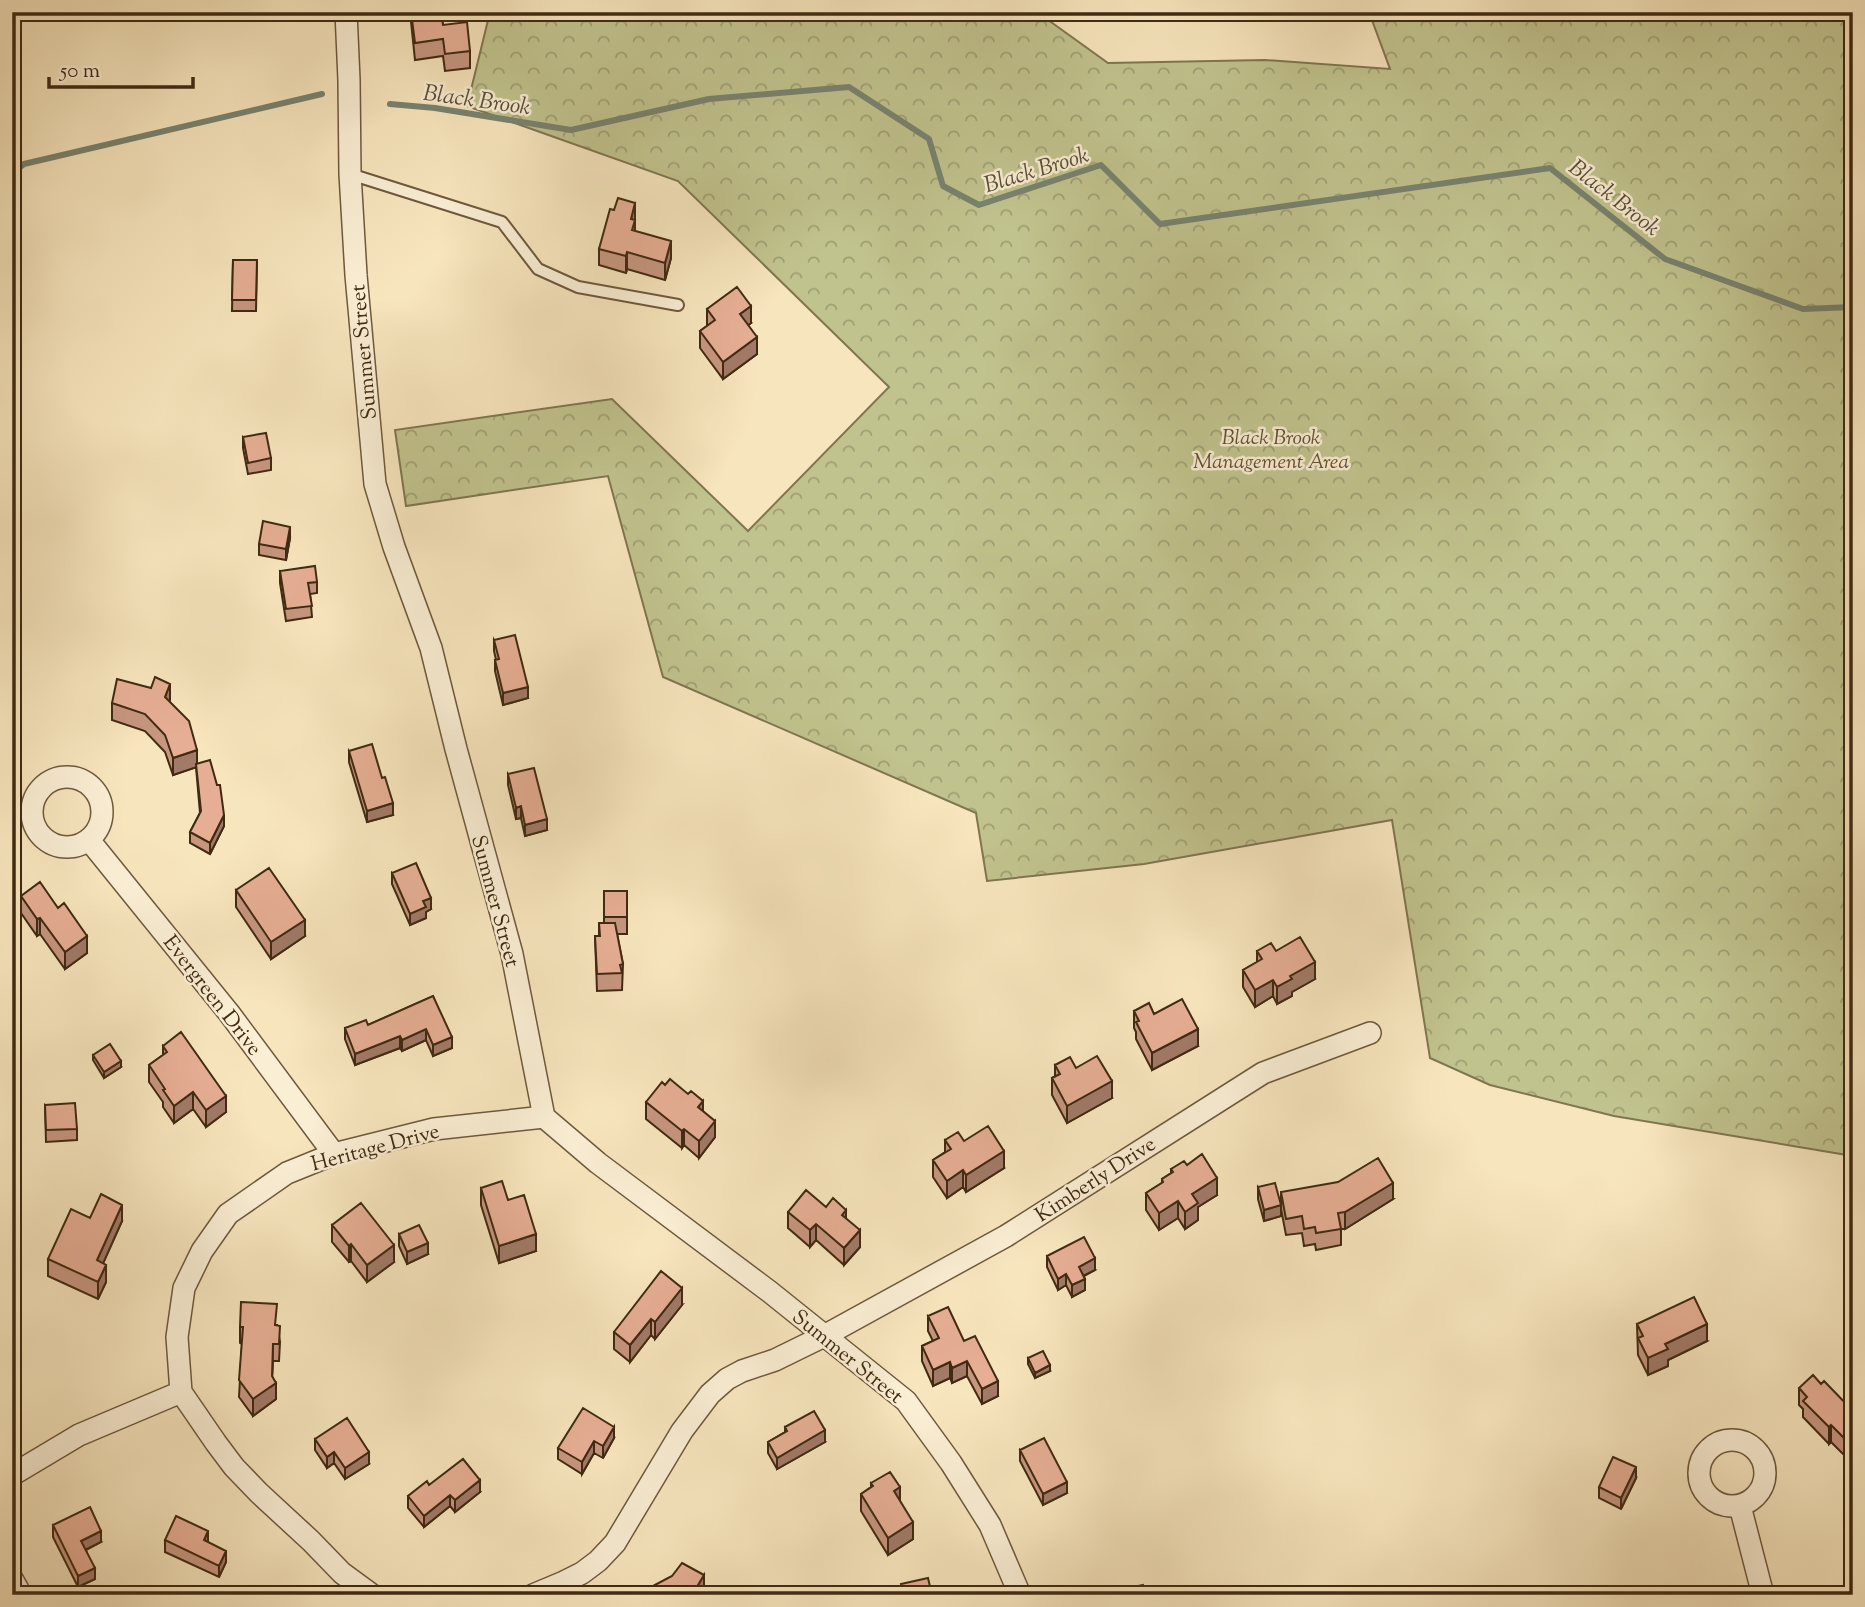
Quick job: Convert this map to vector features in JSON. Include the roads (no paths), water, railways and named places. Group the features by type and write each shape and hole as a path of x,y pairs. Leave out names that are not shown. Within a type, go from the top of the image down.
{"street":[{"name":"Summer Street","path":"346,12 350,174 356,275 375,484 394,547 431,648 512,954 544,1117 598,1163 770,1292 906,1401 951,1463 990,1525 1020,1595"},
{"name":"Evergreen Drive","path":"89,840 229,1013 334,1154"},
{"name":"Kimberly Drive","path":"824,1336 1006,1236 1263,1073 1370,1033"},
{"name":"Heritage Drive","path":"181,1392 177,1337 184,1288 202,1251 228,1214 287,1173 334,1154 434,1129 544,1117"},
{"path":"533,1595 582,1573 615,1543 682,1431 710,1394 727,1379 742,1371 775,1360 824,1336"},
{"path":"12,1475 79,1435 181,1392 234,1467 342,1573 372,1595"},
{"path":"1740,1506 1763,1595"},
{"path":"12,1579 21,1595"}],"lane":[{"path":"350,174 502,222 538,270 578,287 678,305"}],"waterway":[{"name":"Black Brook","path":"390,104 435,108 571,130 709,99 849,87 929,139 943,186 979,205 1101,165 1160,224 1550,168 1665,259 1803,309 1853,307"},
{"name":"Black Brook","path":"12,173 24,164 322,94"}],"park label":[{"name":"Black Brook Management Area","path":"1271,449"}]}
